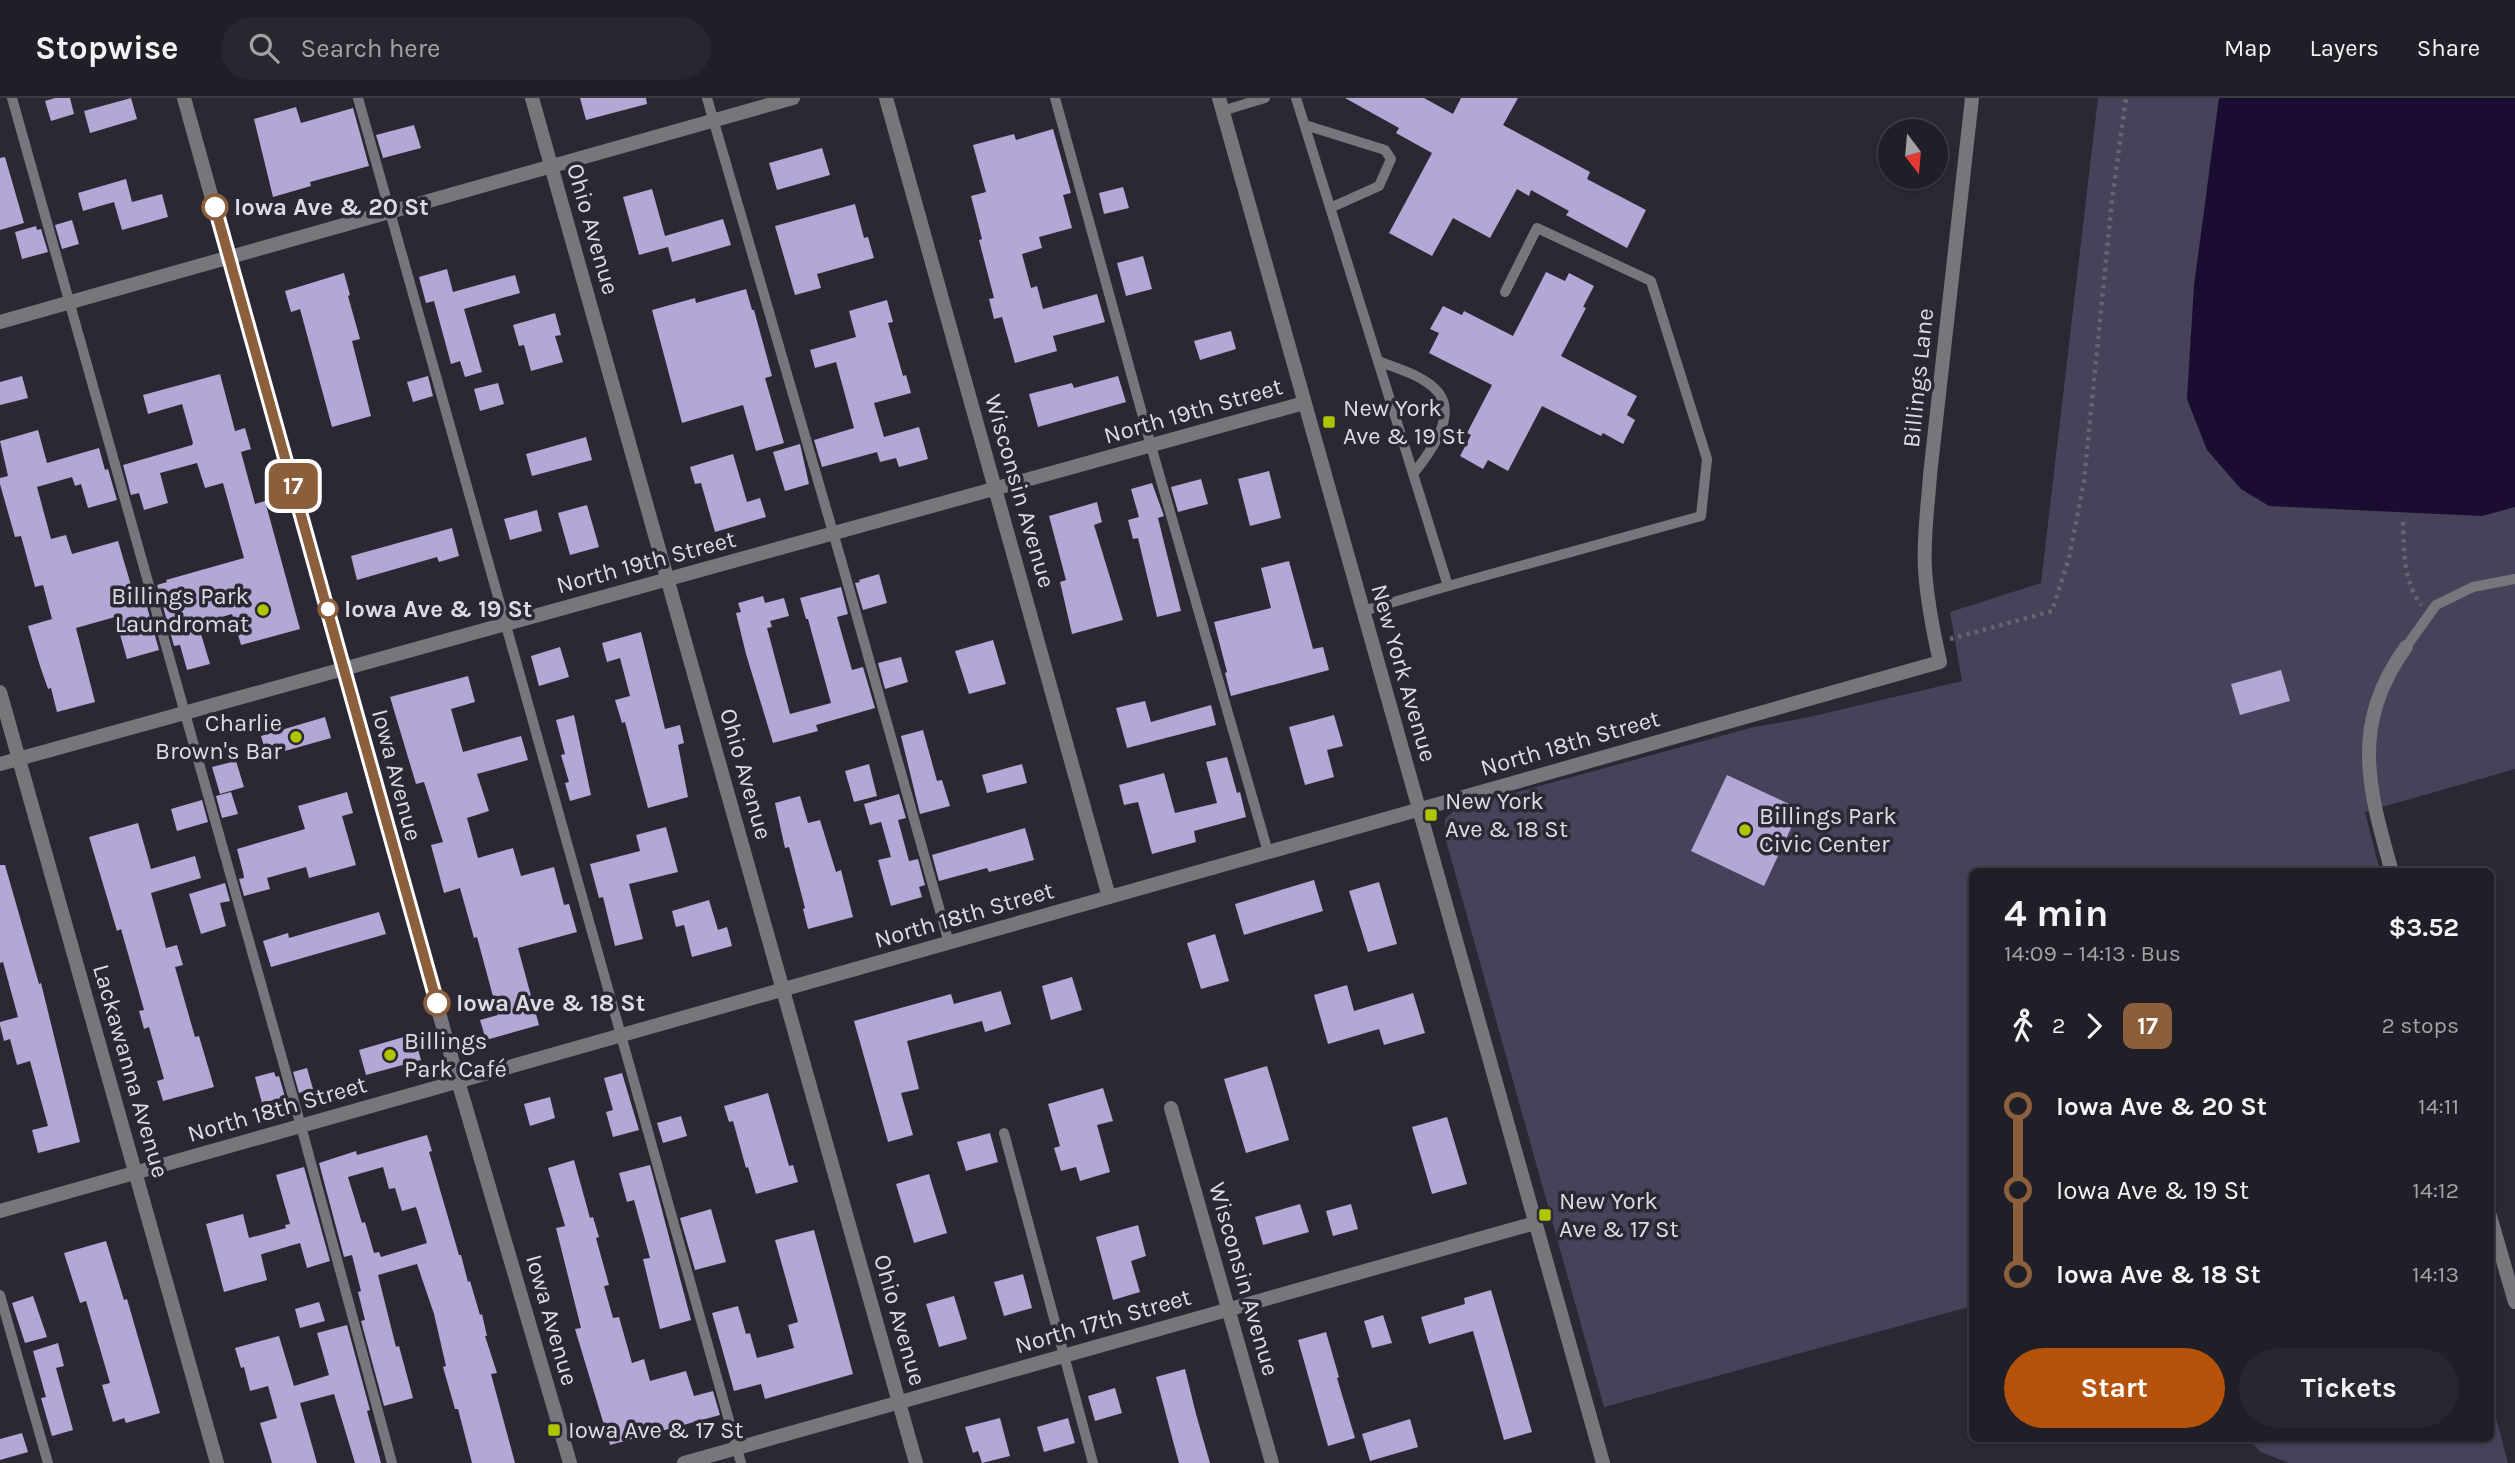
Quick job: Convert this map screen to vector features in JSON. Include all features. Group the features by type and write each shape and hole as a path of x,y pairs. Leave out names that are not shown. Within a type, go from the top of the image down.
{"street":[{"name":"Iowa Avenue","path":"184,98 458,1082 570,1463"},
{"name":"Ohio Avenue","path":"532,98 916,1463"},
{"path":"0,322 793,98"},
{"name":"Wisconsin Avenue","path":"886,98 1109,897"},
{"name":"Billings Lane","path":"1940,662 1930,619 1926,536 1930,475 1972,98"},
{"name":"New York Avenue","path":"1220,104 1603,1463"},
{"name":"North 19th Street","path":"0,765 344,667 1304,403"},
{"path":"2391,868 2372,797 2368,770 2369,734 2376,705 2390,669 2406,648"},
{"name":"North 18th Street","path":"0,1211 1940,662"},
{"name":"Lackawanna Avenue","path":"0,692 217,1463"},
{"name":"Wisconsin Avenue","path":"1171,1108 1272,1463"},
{"name":"North 17th Street","path":"684,1463 1535,1223"},
{"path":"2494,1228 2512,1283 2515,1302"}],"lane":[{"path":"12,98 302,1126 392,1463"},
{"path":"358,98 741,1463"},
{"path":"707,98 949,943"},
{"path":"1055,98 1151,446 1268,852"},
{"path":"1220,104 1265,98"},
{"path":"1296,98 1448,586"},
{"path":"1305,125 1385,150 1391,159 1379,186 1330,208"},
{"path":"1363,611 1701,516 1707,459 1651,281 1537,228 1505,292"},
{"path":"1378,361 1419,377 1435,388 1444,401 1443,422 1432,451 1413,474"},
{"path":"2406,648 2436,605 2473,587 2515,579"},
{"path":"1004,1133 1093,1463"},
{"path":"0,1295 48,1463"}],"path":[{"path":"1936,643 2052,611 2069,558 2084,481 2111,214 2126,98"},
{"path":"2403,522 2404,562 2412,593 2428,616"}],"shaded area":[{"path":"2098,98 2515,98 2515,769 2365,812 2379,868 1969,868 1969,1307 1604,1407 1445,837 1445,819 1456,809 1754,727 1805,718 1962,681 1950,612 2041,583"},
{"path":"2219,98 2515,98 2515,507 2482,516 2269,506 2241,489 2207,450 2187,399 2194,286"},
{"path":"2494,1410 2508,1463 2289,1463 2261,1452 2251,1442 2494,1442"}],"building":[{"path":"70,98 74,114 51,121 45,101"},
{"path":"131,98 137,119 90,133 84,111"},
{"path":"580,98 646,98 647,104 586,120"},
{"path":"1345,98 1424,98 1453,114 1461,98 1518,98 1503,125 1590,172 1587,179 1646,210 1627,248 1566,215 1569,211 1531,190 1529,196 1517,189 1490,238 1453,218 1432,256 1389,233 1432,153 1396,133 1399,128"},
{"path":"296,107 301,123 353,108 369,166 310,182 311,186 273,197 254,119"},
{"path":"414,125 421,148 383,158 376,135"},
{"path":"1053,129 1071,193 1063,195 1072,228 1039,237 1042,248 1022,254 1031,288 1037,286 1043,309 1097,294 1105,322 1053,336 1057,351 1015,363 1002,317 994,319 989,299 994,298 971,196 986,192 973,145 1014,134 1016,140"},
{"path":"822,148 830,175 777,190 769,163"},
{"path":"5,157 24,223 0,230 0,158"},
{"path":"126,179 132,202 162,194 168,217 122,230 114,202 83,211 78,193"},
{"path":"1123,187 1129,208 1104,214 1099,193"},
{"path":"652,189 665,236 723,219 731,245 672,262 668,247 639,255 623,197"},
{"path":"855,204 864,238 868,237 874,258 817,274 821,288 795,295 775,226"},
{"path":"72,220 79,244 62,249 55,225"},
{"path":"36,226 37,230 41,229 48,252 22,259 15,232"},
{"path":"1143,256 1152,289 1126,296 1117,263"},
{"path":"447,269 453,292 515,275 520,293 464,309 482,372 465,377 460,361 451,364 434,301 426,303 419,277"},
{"path":"1546,272 1565,281 1569,273 1594,286 1583,307 1586,308 1561,356 1637,396 1627,415 1635,420 1623,444 1603,433 1601,436 1542,406 1508,471 1488,460 1483,469 1460,456 1471,435 1467,433 1492,385 1429,353 1439,333 1430,329 1443,306 1462,315 1464,311 1513,336"},
{"path":"344,273 360,339 352,341 371,416 332,427 300,309 291,312 285,291"},
{"path":"746,289 772,376 765,378 784,443 756,451 743,405 682,423 652,310 695,298 696,303"},
{"path":"887,300 893,322 888,323 903,376 906,375 911,393 874,403 884,437 919,427 928,459 899,467 896,458 880,462 877,452 822,467 814,440 854,428 836,362 815,368 810,350 856,337 849,311"},
{"path":"555,313 561,335 555,336 563,362 531,371 524,345 519,346 513,325"},
{"path":"1231,331 1236,349 1200,360 1194,341"},
{"path":"220,374 235,431 245,428 251,449 241,452 255,504 265,501 300,629 241,645 232,614 198,624 210,664 187,670 180,645 174,646 157,585 167,582 166,580 244,558 223,483 205,488 197,463 160,473 168,503 144,510 139,493 131,495 123,465 193,443 182,404 148,414 143,395"},
{"path":"22,376 28,398 0,405 0,382"},
{"path":"428,376 433,396 413,402 407,382"},
{"path":"1118,376 1126,402 1038,427 1029,394 1072,383 1074,388"},
{"path":"498,383 504,404 480,411 474,389"},
{"path":"38,430 47,463 99,448 117,500 88,508 81,484 75,486 72,477 37,487 51,539 66,535 72,554 118,541 133,592 142,589 159,650 127,659 115,617 76,628 95,702 57,712 28,626 52,619 43,585 35,587 21,536 15,537 0,484 0,478 8,476 0,441"},
{"path":"586,437 592,460 532,476 526,454"},
{"path":"800,444 809,484 785,491 773,452"},
{"path":"733,454 747,502 760,498 766,517 715,532 701,483 695,484 690,467"},
{"path":"1269,471 1281,518 1250,526 1238,479"},
{"path":"1201,479 1208,504 1178,512 1171,487"},
{"path":"1152,483 1164,516 1158,518 1181,611 1157,617 1138,538 1133,539 1128,520 1139,517 1131,489"},
{"path":"1097,502 1102,522 1094,525 1123,620 1072,634 1060,582 1066,580 1049,516"},
{"path":"587,505 599,547 570,555 558,513"},
{"path":"537,510 542,531 510,540 504,519"},
{"path":"452,528 459,556 439,562 437,557 357,580 351,556"},
{"path":"1289,561 1313,649 1323,647 1329,670 1231,696 1214,622 1271,608 1261,568"},
{"path":"879,574 887,603 863,610 855,583"},
{"path":"841,587 848,614 837,617 852,670 863,667 875,708 816,725 818,731 773,743 746,654 736,613 741,612 738,603 763,596 765,603 784,598 789,616 770,621 772,627 767,628 790,714 831,703 800,598"},
{"path":"641,632 665,729 680,725 684,743 678,745 688,797 648,808 625,722 622,723 615,700 630,696 620,658 607,662 602,643"},
{"path":"993,640 1006,684 969,694 955,651"},
{"path":"560,647 569,677 539,686 531,656"},
{"path":"901,657 908,682 885,689 878,663"},
{"path":"2281,670 2290,701 2240,715 2231,684"},
{"path":"468,676 475,702 451,709 463,752 521,736 528,760 477,774 489,811 467,818 478,858 513,848 521,876 554,867 564,905 569,904 577,932 518,948 539,1025 486,1040 480,1020 498,1015 477,937 474,938 460,888 444,893 431,845 443,842 424,782 416,784 390,697"},
{"path":"1145,701 1151,722 1211,705 1216,725 1127,748 1116,708"},
{"path":"574,715 591,795 570,801 565,783 569,782 561,755 565,754 556,720"},
{"path":"1334,715 1343,746 1327,750 1334,777 1305,785 1289,727"},
{"name":"Charlie Brown's Bar","path":"325,717 331,738 267,756 261,736"},
{"path":"923,730 937,781 942,780 950,806 920,814 901,736"},
{"path":"1227,757 1246,817 1194,831 1196,842 1152,854 1138,802 1124,805 1119,785 1164,773 1175,813 1217,803 1206,762"},
{"path":"236,761 244,787 220,794 212,767"},
{"path":"869,764 877,796 854,802 845,771"},
{"path":"1022,764 1027,783 987,793 982,775"},
{"name":"Billings Park Civic Center","path":"1727,775 1800,809 1764,886 1691,851"},
{"path":"231,792 238,814 222,818 216,796"},
{"path":"347,792 353,813 342,816 356,865 309,878 306,867 267,878 270,889 244,896 239,879 244,878 237,849 305,829 298,806"},
{"path":"899,794 906,818 898,820 909,861 918,859 925,885 919,887 922,897 891,906 878,860 891,857 881,822 870,825 864,804"},
{"path":"800,796 808,823 820,820 836,872 841,870 853,917 808,929 803,909 805,908 789,847 785,848 775,803"},
{"path":"202,800 208,822 177,831 171,809"},
{"path":"138,823 151,869 195,856 201,878 151,893 166,948 177,945 183,965 175,967 195,1037 199,1036 214,1087 163,1101 157,1081 164,1079 149,1027 144,1029 139,1011 144,1010 121,929 117,931 89,837"},
{"path":"666,827 678,872 629,884 643,939 615,946 603,897 599,898 590,864 640,851 636,835"},
{"path":"1025,828 1034,860 989,872 987,868 939,881 932,855"},
{"path":"0,865 5,865 39,984 41,983 80,1142 38,1153 32,1130 48,1126 30,1061 17,1065 10,1039 4,1041 0,1025 0,1022 18,1017 3,962 0,963"},
{"path":"1314,880 1323,911 1244,935 1235,904"},
{"path":"1379,882 1397,944 1368,952 1349,891"},
{"path":"225,883 230,901 220,903 226,926 201,934 189,894"},
{"path":"709,900 718,930 727,927 732,946 692,957 684,925 676,927 672,911"},
{"path":"379,912 386,934 271,967 263,941 288,933 289,938"},
{"path":"1215,934 1229,981 1201,989 1187,943"},
{"path":"1072,977 1082,1010 1051,1020 1042,986"},
{"path":"1347,985 1354,1011 1413,993 1425,1033 1384,1045 1379,1029 1328,1044 1314,995"},
{"path":"1001,991 1011,1024 985,1032 982,1021 907,1041 919,1089 901,1093 913,1135 888,1142 854,1021 951,994 954,1004"},
{"name":"Billings Park Café","path":"414,1034 421,1060 366,1075 359,1050"},
{"path":"1267,1066 1289,1140 1246,1153 1224,1079"},
{"path":"307,1068 313,1089 299,1093 293,1072"},
{"path":"274,1072 276,1077 279,1076 285,1097 262,1103 255,1077"},
{"path":"622,1073 639,1130 613,1137 606,1112 613,1110 604,1078"},
{"path":"1103,1088 1113,1121 1097,1125 1110,1172 1080,1181 1076,1167 1061,1171 1054,1148 1060,1146 1048,1104"},
{"path":"768,1093 789,1166 793,1165 798,1182 756,1194 733,1121 729,1122 724,1106"},
{"path":"550,1097 555,1118 530,1126 524,1104"},
{"path":"681,1116 687,1136 663,1143 657,1123"},
{"path":"1447,1117 1467,1184 1432,1194 1412,1127"},
{"path":"990,1133 998,1162 966,1171 957,1142"},
{"path":"427,1135 432,1151 429,1152 459,1255 480,1315 482,1314 485,1336 497,1373 491,1374 515,1463 472,1463 458,1409 455,1409 443,1367 446,1366 434,1314 417,1264 378,1275 396,1347 399,1346 413,1398 384,1406 361,1321 365,1320 352,1255 344,1257 319,1163 356,1151 357,1155","holes":["383,1167 389,1189 395,1188 402,1211 416,1207 427,1243 381,1257 379,1252 374,1253 348,1177"]},
{"path":"574,1160 590,1218 593,1217 599,1237 596,1238 609,1285 604,1286 613,1318 619,1317 632,1363 644,1359 650,1381 686,1371 694,1396 713,1391 720,1415 610,1445 575,1329 581,1328 556,1228 565,1226 548,1168"},
{"path":"650,1165 691,1320 660,1329 643,1259 650,1258 634,1200 627,1202 619,1173"},
{"path":"304,1167 330,1261 307,1268 300,1243 262,1254 267,1280 224,1292 206,1224 243,1214 249,1238 286,1228 285,1225 290,1224 276,1175"},
{"path":"929,1174 947,1233 914,1243 896,1184"},
{"path":"1300,1204 1309,1232 1263,1245 1255,1217"},
{"path":"1351,1204 1358,1229 1333,1236 1326,1211"},
{"path":"711,1209 726,1262 695,1270 680,1218"},
{"path":"1138,1225 1146,1256 1131,1261 1140,1292 1113,1300 1096,1237"},
{"path":"814,1230 853,1374 765,1399 761,1384 734,1391 712,1313 738,1306 757,1358 794,1348 788,1325 798,1322 775,1240"},
{"path":"106,1241 124,1300 127,1299 160,1413 126,1423 124,1418 113,1422 102,1385 110,1383 86,1301 80,1303 64,1253"},
{"path":"1023,1274 1032,1308 1004,1316 994,1282"},
{"path":"1491,1290 1532,1432 1504,1440 1473,1331 1429,1344 1421,1317 1465,1304 1464,1298"},
{"path":"33,1296 47,1337 25,1343 12,1303"},
{"path":"954,1296 967,1339 939,1347 926,1304"},
{"path":"319,1302 325,1321 300,1328 295,1309"},
{"path":"1383,1315 1392,1343 1372,1348 1364,1321"},
{"path":"347,1325 381,1463 355,1463 334,1394 300,1403 317,1463 272,1463 260,1423 277,1418 268,1386 250,1391 244,1367 241,1368 235,1348 279,1336 294,1386 329,1375 317,1333"},
{"path":"1326,1332 1355,1438 1328,1446 1298,1340"},
{"path":"58,1343 64,1366 56,1368 73,1430 52,1436 41,1398 46,1397 33,1351"},
{"path":"1185,1369 1210,1463 1179,1463 1173,1441 1156,1377"},
{"path":"1115,1388 1122,1413 1095,1421 1088,1396"},
{"path":"1000,1418 1010,1456 982,1463 978,1451 973,1453 965,1427"},
{"path":"1068,1418 1075,1443 1044,1452 1037,1427"},
{"path":"1410,1419 1418,1447 1370,1461 1362,1434"},
{"path":"22,1433 28,1452 0,1460 0,1439"}],"bus line":[{"name":"17","path":"215,207 437,1003"}],"place":[{"name":"Iowa Ave & 20 St","path":"215,207"},
{"name":"New York Ave & 19 St","path":"1329,422"},
{"name":"Iowa Ave & 19 St","path":"328,609"},
{"name":"Billings Park Laundromat","path":"263,610"},
{"name":"Charlie Brown's Bar","path":"296,737"},
{"name":"New York Ave & 18 St","path":"1431,815"},
{"name":"Billings Park Civic Center","path":"1745,830"},
{"name":"Iowa Ave & 18 St","path":"437,1003"},
{"name":"Billings Park Café","path":"390,1055"},
{"name":"New York Ave & 17 St","path":"1545,1215"},
{"name":"Iowa Ave & 17 St","path":"554,1430"}]}
